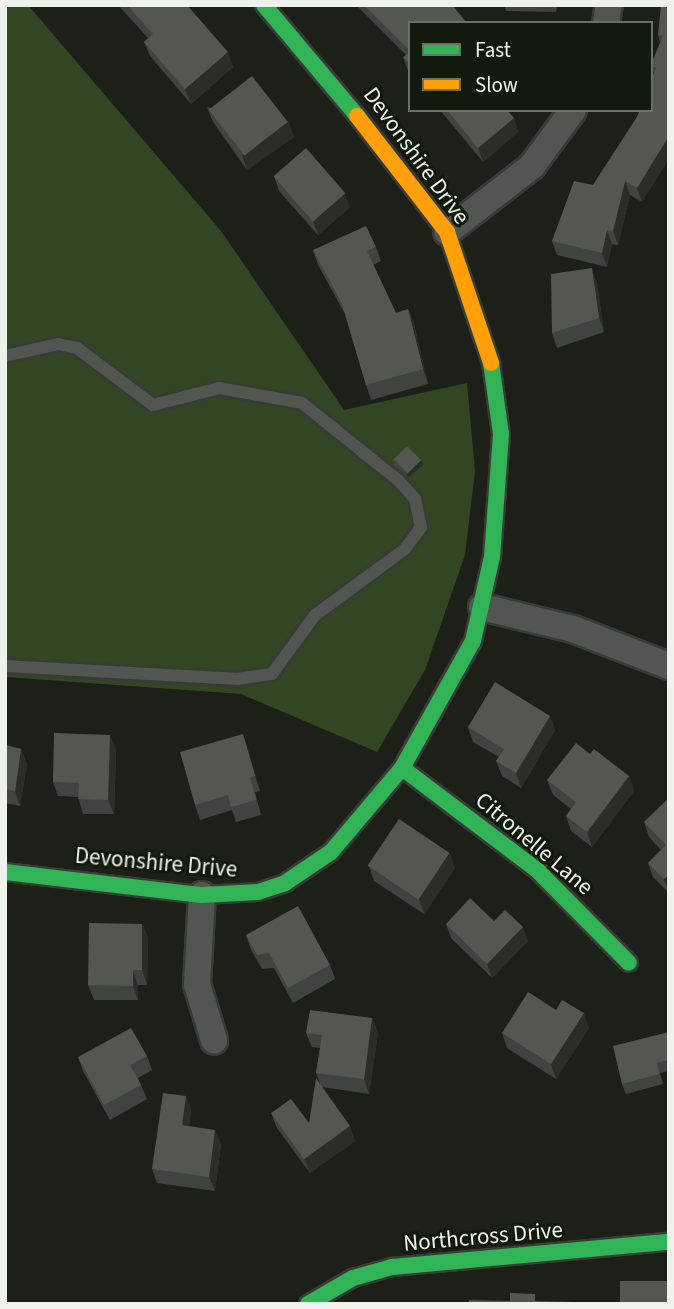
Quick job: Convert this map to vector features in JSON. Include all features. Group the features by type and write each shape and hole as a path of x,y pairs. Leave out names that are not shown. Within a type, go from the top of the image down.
{"street":[{"name":"Devonshire Drive","path":"5,872 202,895 258,892 310,870 402,768 455,681 482,607 501,480 499,396 484,328 447,232 377,134 264,5"},
{"path":"447,232 532,166 572,112"},
{"path":"482,607 573,629 669,666"},
{"name":"Citronelle Lane","path":"402,768 538,871 629,963"},
{"path":"202,895 197,984 214,1041"},
{"name":"Northcross Drive","path":"308,1304 353,1278 392,1267 669,1242"}],"lane":[{"path":"5,356 58,344 77,348 153,405 219,388 302,403 399,481 415,499 421,527 405,549 315,615 272,674 226,679 5,666"}],"green space":[{"path":"5,5 28,5 221,231 344,410 467,383 475,471 465,555 425,670 377,752 241,694 5,677"}],"building":[{"path":"127,5 187,5 228,52 185,89 144,42 153,34"},
{"path":"364,5 452,5 465,21 408,21 408,49"},
{"path":"661,5 669,5 669,136 637,188 625,181 613,231 607,230 602,253 552,241 574,181 593,185 639,112 653,112 653,75 656,68 653,67 653,60 663,36 658,35"},
{"path":"252,76 288,122 244,156 209,110"},
{"path":"449,112 509,112 514,118 478,148"},
{"path":"306,148 345,193 313,221 274,176"},
{"path":"366,226 376,247 367,251 396,313 408,309 423,369 366,385 342,304 313,250"},
{"path":"592,268 599,318 552,333 551,274"},
{"path":"407,446 421,460 408,474 394,459"},
{"path":"495,682 550,716 516,773 496,761 504,749 468,727"},
{"path":"54,733 110,735 108,800 78,799 79,783 53,782"},
{"path":"243,734 255,776 250,777 256,800 231,807 228,795 195,805 180,752"},
{"path":"576,743 590,754 594,749 629,776 587,832 566,816 576,802 547,780"},
{"path":"5,745 21,749 15,791 5,789"},
{"path":"669,798 669,875 664,879 648,863 666,845 644,822"},
{"path":"399,819 450,853 418,900 368,865"},
{"path":"470,898 494,921 505,910 523,927 487,964 446,924"},
{"path":"298,906 330,965 288,988 269,953 257,955 246,935"},
{"path":"89,923 142,924 142,970 133,970 133,986 88,985"},
{"path":"528,992 556,1010 562,1000 584,1013 551,1064 502,1033"},
{"path":"310,1010 372,1018 364,1079 316,1073 322,1035 306,1033"},
{"path":"131,1028 147,1056 130,1065 141,1085 104,1105 78,1057"},
{"path":"669,1032 669,1060 657,1063 659,1074 622,1084 613,1046"},
{"path":"316,1078 350,1126 304,1159 271,1113 291,1099 309,1123"},
{"path":"163,1093 186,1096 182,1125 215,1130 209,1177 152,1169"},
{"path":"620,1281 669,1281 669,1304 620,1304"},
{"path":"510,1293 535,1294 535,1301 574,1304 469,1304 469,1300 510,1301"}],"traffic: fast":[{"path":"264,5 357,116"},
{"path":"5,872 202,895 258,892 285,883 331,852 402,768 473,641 492,557 501,434 491,363"},
{"path":"402,768 538,871 629,963"},
{"path":"308,1304 353,1278 392,1267 669,1242"}],"traffic: slow":[{"path":"357,116 447,232 491,363"}]}
